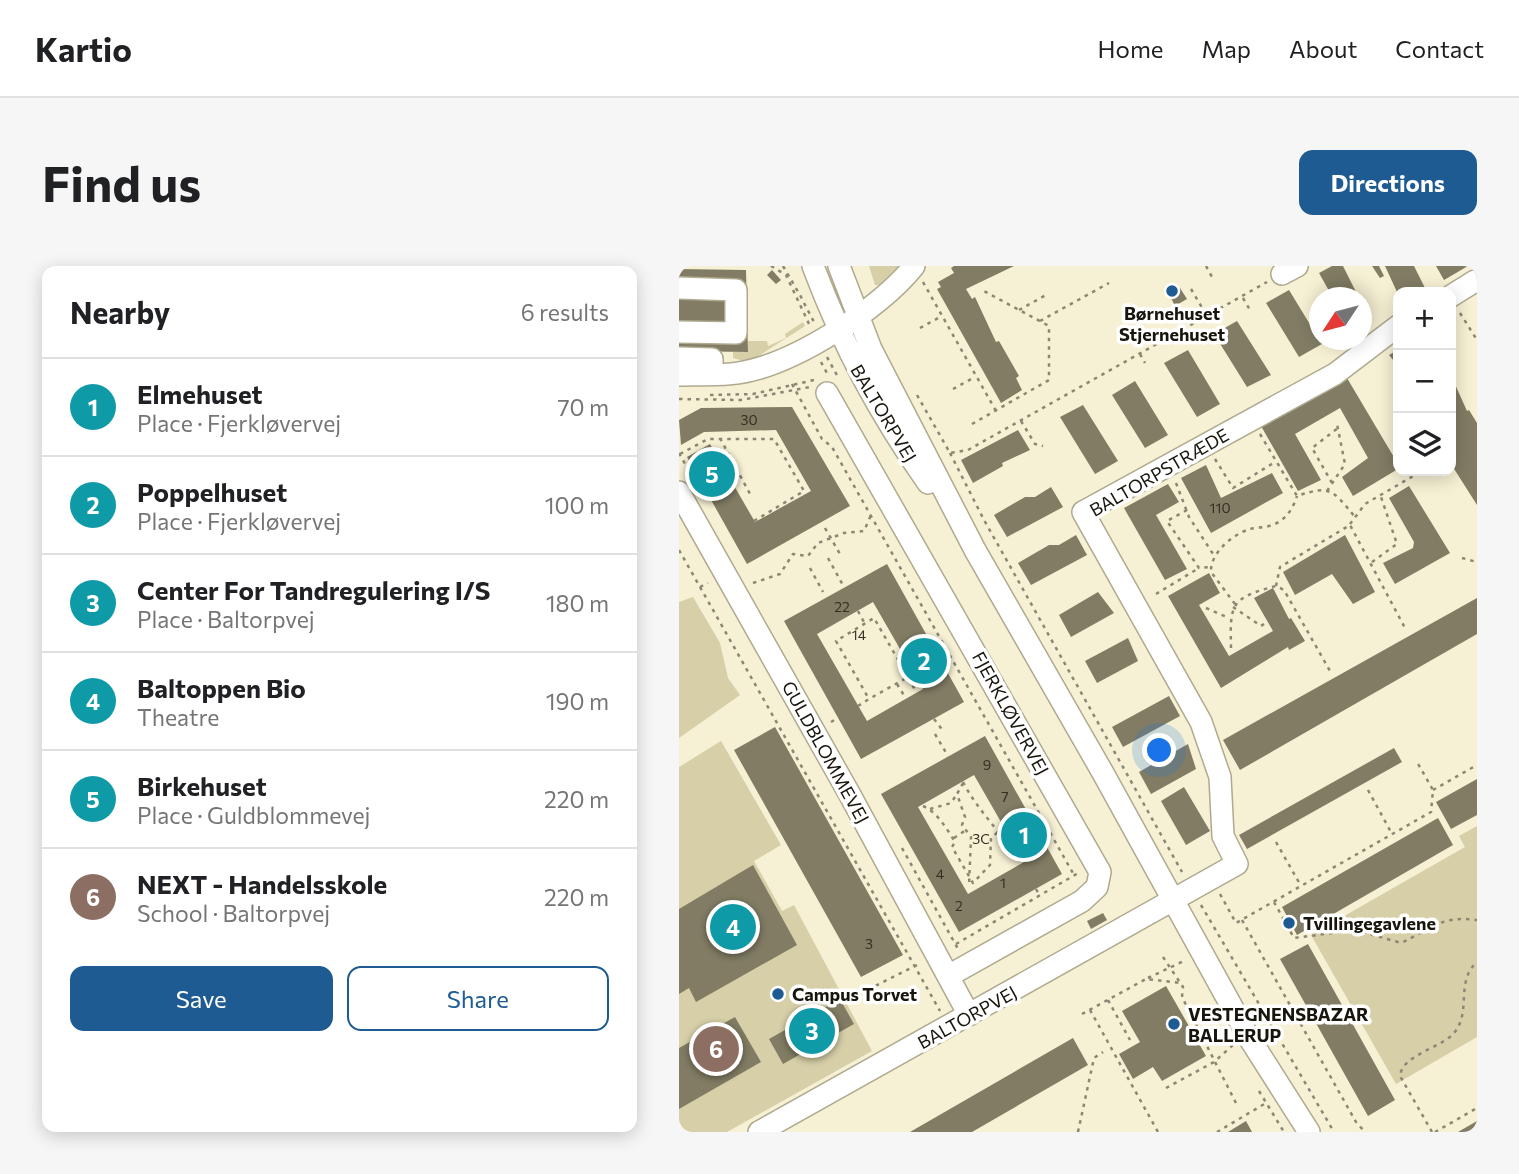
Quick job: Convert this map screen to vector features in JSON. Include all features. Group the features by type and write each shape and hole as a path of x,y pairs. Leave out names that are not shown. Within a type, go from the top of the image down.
{"street":[{"name":"BALTORPVEJ","path":"813,266 836,330 873,399 975,550 1182,894 1248,1036 1309,1132"},
{"name":"BALTORPVEJ","path":"839,266 857,316 975,550"},
{"path":"679,375 738,373 764,366 818,342 897,286 914,266"},
{"path":"1456,300 1475,281"},
{"path":"679,288 736,290 736,332 679,332"},
{"name":"BALTORPSTRÆDE","path":"1212,878 1237,864 1223,836 1220,777 1201,722 1083,512 1335,374 1393,330"},
{"path":"679,358 712,359 712,374"},
{"name":"FJERKLØVERVEJ","path":"824,383 1095,863"},
{"name":"GULDBLOMMEVEJ","path":"679,492 939,954 968,1015"},
{"path":"950,975 1082,901 1097,887 1100,872 1095,863"},
{"path":"1182,894 1212,878"},
{"name":"BALTORPVEJ","path":"759,1132 1182,894"}],"path":[{"path":"771,266 786,275 807,321"},
{"path":"914,266 996,411"},
{"path":"1206,266 1212,277"},
{"path":"950,453 968,450 1290,270"},
{"path":"1040,321 1109,283"},
{"path":"1191,289 1207,316"},
{"path":"972,424 1049,380 1049,326 982,290"},
{"path":"1019,310 1046,295"},
{"path":"1242,297 1250,310"},
{"path":"1456,305 1477,340"},
{"path":"921,328 943,316"},
{"path":"1140,354 1145,363"},
{"path":"953,389 976,376"},
{"path":"679,394 753,394 792,384 824,383"},
{"path":"679,400 741,400 824,383"},
{"path":"792,384 817,432 832,447 1074,875"},
{"path":"918,395 1182,894 1334,1132"},
{"path":"1251,420 1297,496"},
{"path":"1021,421 1035,444 1043,446"},
{"path":"1327,491 1345,464 1337,426 1312,448 1332,483"},
{"path":"720,438 750,494"},
{"path":"680,454 708,439 774,439 804,491 754,521"},
{"path":"1206,444 1233,488 1276,461"},
{"path":"1167,466 1187,510 1215,557"},
{"path":"1276,586 1280,567 1350,525 1380,494 1413,476"},
{"path":"1210,567 1223,545 1241,533 1274,525 1285,517 1297,496 1319,488 1327,491 1355,517"},
{"path":"1372,562 1397,544 1380,494"},
{"path":"1187,510 1167,521 1199,568"},
{"path":"753,583 781,574 793,554 807,556 818,543 844,533 864,531 871,515"},
{"path":"1350,525 1405,628"},
{"path":"825,528 840,555"},
{"path":"679,550 949,1026"},
{"path":"828,558 844,587"},
{"path":"1462,558 1477,562"},
{"path":"1156,594 1199,568 1210,567"},
{"path":"1210,567 1234,605 1261,626 1264,624"},
{"path":"810,568 823,592"},
{"path":"699,587 726,574"},
{"path":"1231,648 1230,618 1234,605 1276,586"},
{"path":"1276,586 1284,590 1330,671"},
{"path":"1206,608 1230,618"},
{"path":"858,611 865,624"},
{"path":"869,699 836,641 874,618 916,691"},
{"path":"858,706 908,677"},
{"path":"897,684 905,698"},
{"path":"831,722 838,718"},
{"path":"934,719 944,732"},
{"path":"935,734 948,756"},
{"path":"1212,878 1236,923 1274,902 1430,812 1433,790 1417,762"},
{"path":"1433,790 1477,765"},
{"path":"930,809 951,803 963,783 976,806 1006,838 1022,864"},
{"path":"1368,790 1392,834"},
{"path":"957,794 965,817 962,825 971,836 969,886"},
{"path":"923,806 930,809 953,838 952,847 972,883 990,865 991,838 998,832"},
{"path":"953,838 966,830"},
{"path":"1276,842 1301,886"},
{"path":"853,997 939,954 1095,863"},
{"path":"1036,889 1040,897"},
{"path":"1274,902 1294,938 1356,930 1401,943 1447,919 1457,917 1477,920"},
{"path":"1242,920 1356,1122 1365,1132"},
{"path":"1163,957 1181,983 1182,997 1238,1107"},
{"path":"1477,962 1467,977 1462,1000 1464,1012 1456,1031 1434,1048 1407,1062 1401,1071 1401,1076 1434,1132 1477,1108"},
{"path":"1082,1014 1172,968"},
{"path":"1146,979 1181,983"},
{"path":"1108,1000 1130,1040"},
{"path":"1090,1010 1158,1132"},
{"path":"1166,1088 1214,1062 1221,1053 1248,1036"},
{"path":"1078,1132 1094,1058 1103,1052"},
{"path":"1217,1132 1256,1110"}],"shaded area":[{"path":"869,266 901,266 882,285 875,285"},
{"path":"803,322 805,326 754,359 747,362 733,358 733,352 748,352 748,341 767,341 768,346 786,338 785,334"},
{"path":"693,597 720,643 728,678 740,695 679,738 679,602"},
{"path":"721,741 781,845 754,861 782,911 794,905 872,1051 727,1132 679,1132 679,767"},
{"path":"1477,826 1477,1037 1396,1084 1311,935 1465,847 1459,836"}],"building":[{"path":"1014,266 966,289 972,299 975,297 996,342 999,341 1019,376 1016,378 1022,390 1001,403 937,289 941,287 938,282 954,273 951,268"},
{"path":"1332,266 1343,266 1354,287 1327,287 1319,273"},
{"path":"1372,266 1379,266 1384,276 1380,278"},
{"path":"1385,266 1414,266 1424,287 1395,287"},
{"path":"1436,266 1468,266 1444,280"},
{"path":"679,269 746,270 748,352 679,351"},
{"path":"772,270 781,280 776,284 767,275"},
{"path":"1180,288 1187,299 1175,306 1169,294"},
{"path":"1289,290 1309,323 1309,350 1311,350 1299,357 1266,303"},
{"path":"1237,321 1271,375 1247,387 1214,334"},
{"path":"1188,350 1220,404 1197,417 1164,363"},
{"path":"1347,378 1393,456 1393,472 1353,496 1342,477 1368,458 1340,408 1295,434 1321,480 1298,491 1261,426"},
{"path":"1135,381 1168,435 1145,448 1112,395"},
{"path":"1456,386 1467,411 1469,410 1477,423 1477,505 1456,472"},
{"path":"1083,405 1118,461 1095,474 1060,417"},
{"path":"792,407 850,506 747,564 687,457 710,444 755,522 811,491 776,430 704,432 681,445 679,420 701,408"},
{"path":"1018,430 1030,450 1002,463 1003,466 973,483 961,460"},
{"path":"1206,465 1221,498 1272,473 1283,493 1211,533 1181,478"},
{"path":"1168,484 1179,502 1156,515 1187,569 1165,580 1124,508"},
{"path":"1409,486 1450,553 1395,584 1383,563 1413,548 1414,542 1389,498"},
{"path":"1051,487 1063,507 1007,537 994,515 1025,497 1035,497"},
{"path":"1076,535 1087,555 1031,585 1018,563 1049,545 1059,545"},
{"path":"1345,535 1375,592 1353,604 1332,574 1295,595 1283,572"},
{"path":"887,564 964,702 861,759 784,621","holes":["873,602 923,689 867,721 817,634"]},
{"path":"1209,573 1220,593 1199,605 1229,656 1273,631 1254,598 1273,588 1289,619 1291,618 1305,641 1289,650 1288,647 1221,688 1168,596"},
{"path":"1098,592 1114,613 1071,637 1059,615"},
{"path":"1477,598 1477,634 1240,770 1223,740"},
{"path":"1128,638 1138,661 1097,683 1085,661"},
{"path":"1169,696 1180,716 1123,747 1112,727"},
{"path":"775,727 903,955 861,977 734,750"},
{"path":"985,736 1062,874 959,932 881,794","holes":["974,775 1024,862 968,894 918,807"]},
{"path":"1188,744 1196,769 1151,794 1139,772"},
{"path":"1394,748 1402,762 1247,849 1239,835"},
{"path":"1477,779 1477,815 1451,829 1436,802"},
{"path":"1184,787 1210,831 1186,845 1161,801"},
{"path":"1438,818 1453,845 1297,935 1282,907"},
{"path":"753,865 797,945 696,1002 689,988 679,994 679,909"},
{"path":"1103,913 1107,920 1091,929 1087,921"},
{"path":"1308,944 1395,1100 1368,1116 1280,959"},
{"path":"1166,986 1206,1056 1162,1081 1153,1067 1133,1079 1119,1054 1140,1042 1122,1011"},
{"path":"840,999 854,1024 783,1064 769,1039"},
{"path":"735,1017 761,1062 679,1109 679,1048"},
{"path":"1073,1038 1088,1065 972,1132 910,1132"},
{"path":"1246,1121 1252,1132 1228,1132"},
{"path":"1477,1121 1477,1132 1458,1132"}],"place":[{"name":"Børnehuset Stjernehuset","path":"1172,291"},
{"name":"Birkehuset","path":"712,474"},
{"name":"Poppelhuset","path":"924,661"},
{"name":"Elmehuset","path":"1024,835"},
{"name":"Tvillingegavlene","path":"1289,923"},
{"name":"Baltoppen Bio","path":"733,927"},
{"name":"Campus Torvet","path":"778,994"},
{"name":"VESTEGNENSBAZAR BALLERUP","path":"1174,1024"},
{"name":"Center For Tandregulering I/S","path":"812,1031"},
{"name":"NEXT - Handelsskole","path":"716,1049"}]}
